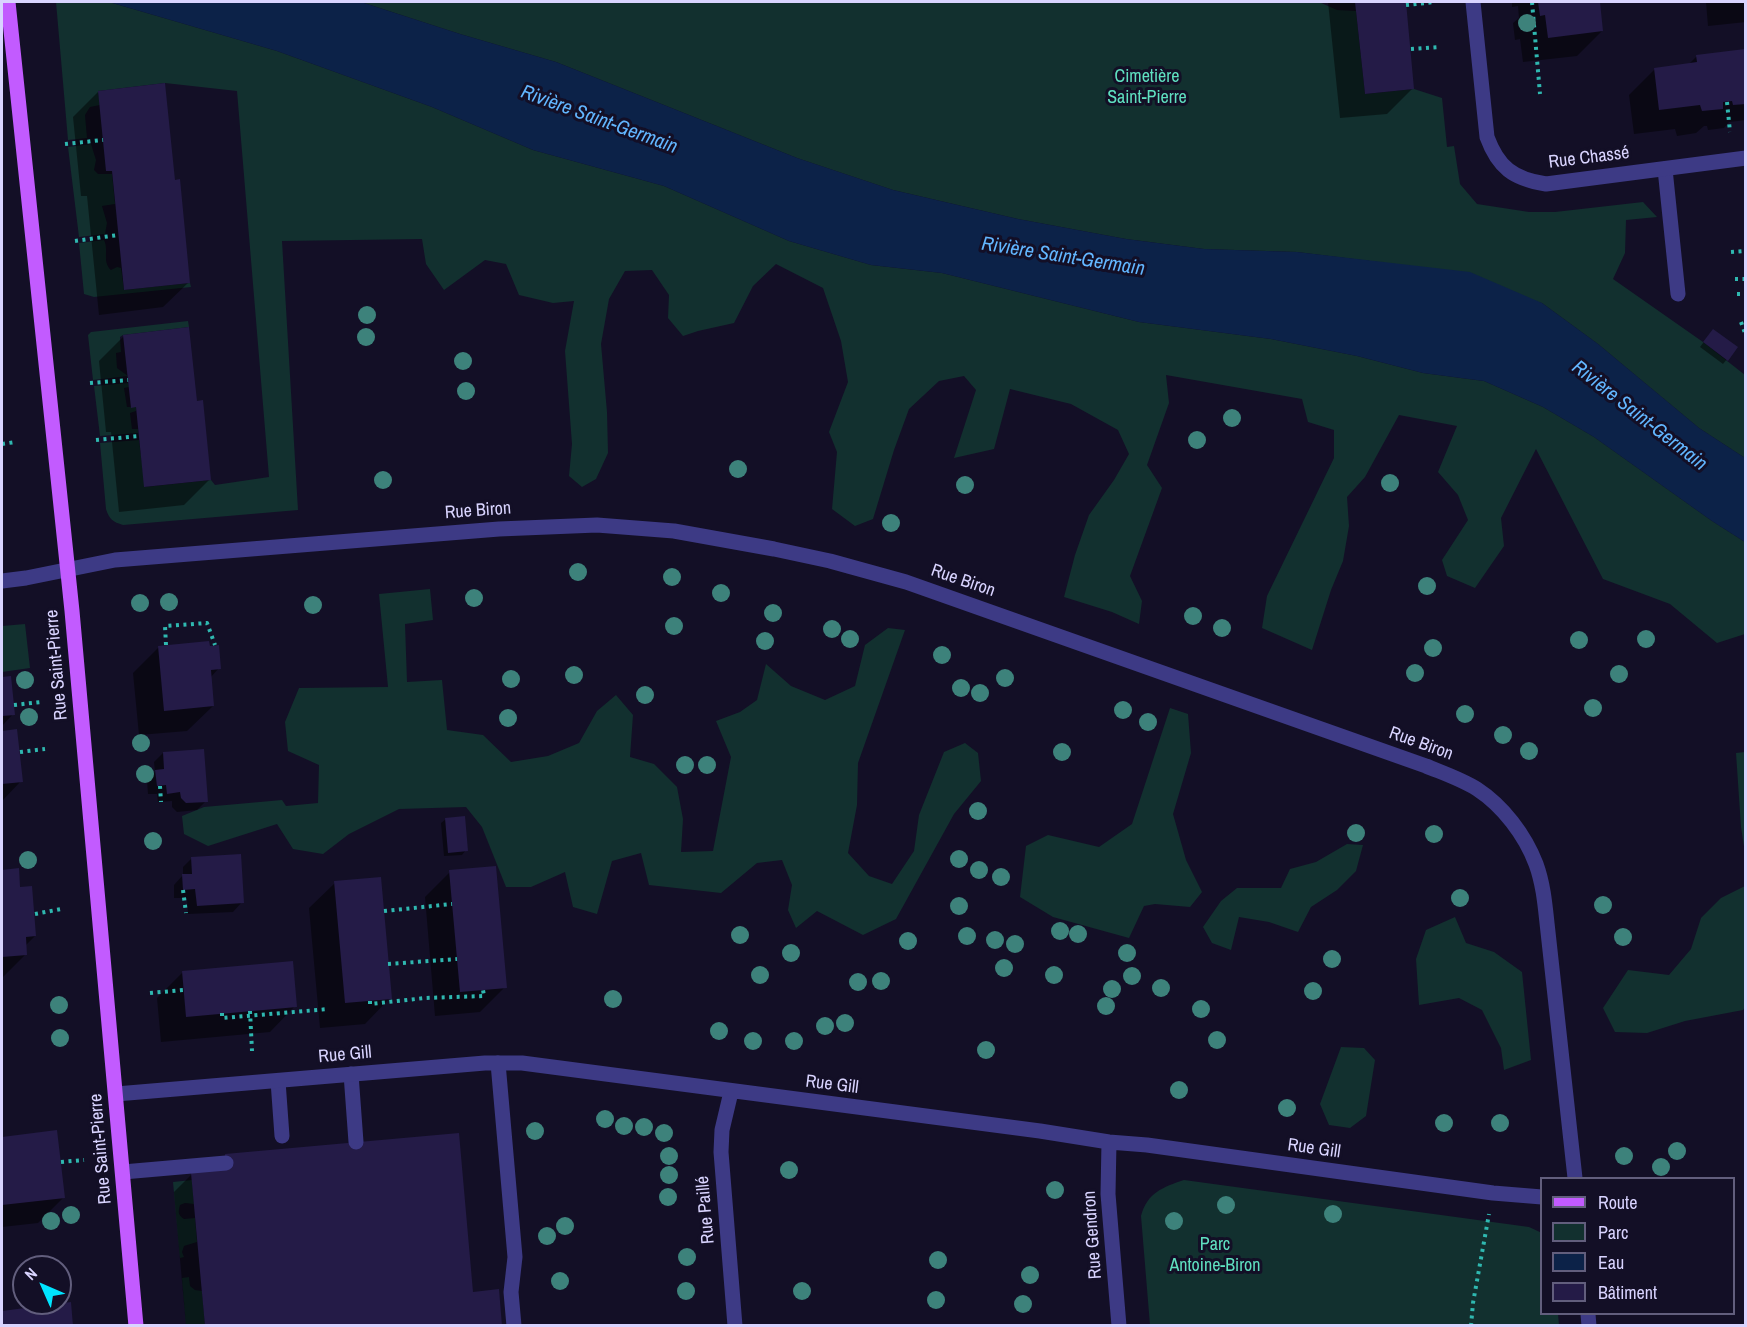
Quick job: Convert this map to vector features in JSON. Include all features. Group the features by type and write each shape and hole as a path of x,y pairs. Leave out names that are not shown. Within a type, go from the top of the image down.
{"main road":[{"name":"Rue Saint-Pierre","path":"8,2 67,569 136,1326"}],"street":[{"name":"Rue Chassé","path":"1473,2 1487,137 1492,152 1514,175 1528,181 1546,184 1746,158"},
{"path":"1665,169 1678,294"},
{"name":"Rue Biron","path":"2,581 115,560 500,528 597,525 674,531 830,561 906,582 1454,777 1478,790 1508,817 1525,842 1536,865 1547,923 1575,1177"},
{"path":"498,1063 516,1257 511,1292 514,1326"},
{"name":"Rue Gill","path":"116,1094 498,1063 551,1066 1493,1193 1540,1197"},
{"path":"351,1074 356,1142"},
{"path":"278,1080 282,1136"},
{"name":"Rue Paillé","path":"731,1092 722,1130 721,1152 735,1326"},
{"name":"Rue Gendron","path":"1110,1142 1108,1194 1119,1326"},
{"path":"123,1172 226,1163"}],"path":[{"path":"1406,5 1435,2"},
{"path":"1532,2 1540,94"},
{"path":"1411,49 1440,47"},
{"path":"1727,102 1730,132"},
{"path":"65,144 103,141"},
{"path":"75,241 118,235"},
{"path":"1731,252 1746,251"},
{"path":"1735,279 1746,279"},
{"path":"1737,294 1746,294"},
{"path":"1744,324 1746,336"},
{"path":"90,383 128,380"},
{"path":"96,440 139,436"},
{"path":"2,444 15,442"},
{"path":"166,645 165,626 207,624 214,645"},
{"path":"14,705 41,702"},
{"path":"20,752 45,749"},
{"path":"160,786 161,802"},
{"path":"183,890 186,913"},
{"path":"384,911 452,904"},
{"path":"34,914 61,909"},
{"path":"388,964 457,959"},
{"path":"150,993 184,990"},
{"path":"370,1001 370,1004 425,998 484,996 483,990"},
{"path":"222,1013 222,1018 276,1011 329,1010"},
{"path":"250,1014 252,1051"},
{"path":"61,1162 84,1160"},
{"path":"1471,1326 1493,1193"}],"green space":[{"path":"56,2 109,2 277,51 432,107 533,150 664,186 789,241 871,265 942,273 1139,322 1271,339 1357,356 1423,373 1484,381 1543,407 1594,437 1745,542 1745,634 1717,643 1670,604 1603,579 1536,449 1501,518 1504,546 1475,588 1447,576 1442,560 1468,520 1458,495 1438,472 1457,426 1399,415 1365,477 1347,497 1349,526 1343,561 1312,650 1262,628 1267,596 1334,458 1334,430 1308,422 1302,399 1166,375 1169,403 1147,465 1162,488 1130,576 1142,601 1139,624 1112,612 1064,597 1089,515 1129,454 1118,430 1071,404 1010,389 994,449 954,458 976,390 964,376 939,381 909,409 873,519 855,526 832,509 837,452 829,432 848,382 841,341 823,288 776,264 753,286 734,323 683,336 668,318 669,295 652,270 625,271 609,299 601,344 608,453 596,479 582,487 569,476 572,444 565,351 574,301 553,303 519,295 506,264 485,260 444,290 426,264 422,239 282,241 298,510 120,524 110,518 106,509 100,443 139,440 145,487 211,480 215,485 269,477 237,91 165,83 98,91 100,105 90,107 85,115 87,138 68,140"},
{"name":"Cimetière Saint-Pierre","path":"361,2 1319,2 1337,10 1356,11 1365,94 1414,89 1442,98 1447,147 1454,146 1460,184 1477,204 1529,212 1555,212 1643,202 1657,217 1626,220 1625,253 1613,279 1703,342 1745,375 1745,458 1699,428 1598,344 1542,303 1378,262 1297,252 1204,249 1126,239 1018,219 893,190 797,158 556,62"},
{"path":"91,144 96,160 94,170 98,174 112,174 115,204 102,206 107,223 105,234 79,237 68,147"},
{"path":"104,240 108,267 111,270 121,268 124,290 190,283 191,287 94,297 84,294 79,243"},
{"path":"188,321 189,327 123,335 120,337 121,352 116,353 117,368 128,376 93,380 88,335 91,332"},
{"path":"128,383 129,387 124,388 127,407 136,407 136,411 130,413 132,429 138,429 138,433 100,436 94,386"},
{"path":"430,589 433,620 405,624 407,682 442,680 447,730 483,735 511,762 548,756 579,743 597,711 616,695 633,715 630,757 654,764 677,787 683,819 681,852 713,851 731,757 716,721 740,712 757,700 766,664 791,686 825,700 855,686 865,645 888,628 905,630 858,763 857,805 848,853 869,876 892,884 914,851 919,815 944,752 965,743 978,753 981,781 954,814 896,919 863,935 817,911 796,928 788,910 792,885 782,860 757,863 721,893 649,885 641,853 612,861 597,914 573,907 565,872 531,887 506,887 482,827 466,807 399,809 349,834 323,854 293,849 277,824 208,846 184,834 182,816 204,807 282,800 286,806 318,803 319,765 288,751 285,722 299,688 388,687 379,594"},
{"path":"25,624 30,668 2,672 2,626"},
{"path":"1170,708 1188,714 1191,753 1173,814 1186,860 1202,892 1190,907 1155,904 1144,906 1129,938 1053,917 1020,897 1026,846 1048,835 1099,847 1132,824"},
{"path":"1746,752 1745,853 1736,753"},
{"path":"1347,844 1363,845 1356,871 1337,890 1311,907 1298,932 1269,922 1239,917 1231,950 1212,943 1203,927 1221,901 1237,888 1281,888 1290,869 1316,862"},
{"path":"1745,886 1745,1007 1743,1010 1685,1021 1647,1033 1615,1032 1603,1008 1628,970 1669,975 1691,949 1701,918 1721,898"},
{"path":"1455,917 1466,943 1494,952 1522,972 1531,1060 1504,1070 1501,1048 1482,1010 1459,998 1419,1005 1416,959 1426,930"},
{"path":"1341,1047 1364,1048 1375,1060 1366,1116 1350,1128 1329,1125 1320,1104"},
{"path":"192,1180 194,1204 180,1205 179,1211 184,1219 195,1218 197,1242 184,1246 182,1252 184,1257 180,1258 173,1182"},
{"name":"Parc Antoine-Biron","path":"1184,1180 1529,1227 1540,1232 1540,1315 1558,1315 1559,1325 1150,1325 1141,1216 1152,1196 1169,1185"},
{"path":"189,1277 190,1286 202,1291 205,1325 186,1325 182,1278"}],"water":[{"name":"Rivière Saint-Germain","path":"109,2 361,2 556,62 797,158 893,190 1018,219 1126,239 1204,249 1297,252 1470,272 1542,303 1598,344 1699,428 1745,458 1745,542 1594,437 1543,407 1484,381 1423,373 1357,356 1271,339 1139,322 942,273 871,265 789,241 664,186 533,150 432,107 277,51"}],"building":[{"path":"1355,2 1406,2 1414,89 1365,94"},
{"path":"1538,2 1600,2 1603,31 1548,38 1545,15 1540,16"},
{"path":"1745,49 1746,104 1733,105 1732,101 1723,102 1723,109 1702,111 1700,105 1659,110 1654,68 1697,62 1696,55"},
{"path":"165,83 175,180 180,179 190,283 124,290 112,171 106,171 98,91"},
{"path":"189,327 197,401 203,400 211,480 144,487 136,407 131,408 123,335"},
{"path":"1713,329 1738,347 1728,361 1703,342"},
{"path":"209,641 210,646 219,645 221,669 211,670 214,706 164,711 158,646"},
{"path":"11,676 15,715 2,716 2,677"},
{"path":"17,729 23,782 2,784 2,731"},
{"path":"204,749 208,802 186,803 181,798 180,792 167,794 166,785 157,786 155,770 164,769 163,752"},
{"path":"465,816 468,851 448,853 445,818"},
{"path":"241,854 244,903 197,906 195,889 183,890 182,874 192,874 191,857"},
{"path":"496,866 507,988 460,992 449,870"},
{"path":"19,868 20,887 32,886 36,936 26,937 27,955 2,957 2,870"},
{"path":"381,877 392,999 345,1003 334,881"},
{"path":"293,961 297,1007 186,1017 182,971"},
{"path":"57,1130 65,1198 2,1205 2,1137"},
{"path":"459,1133 473,1292 499,1289 502,1326 205,1326 191,1173 226,1163 225,1154"},
{"path":"12,1310 12,1315 72,1314 73,1326 2,1326 2,1311"}]}
